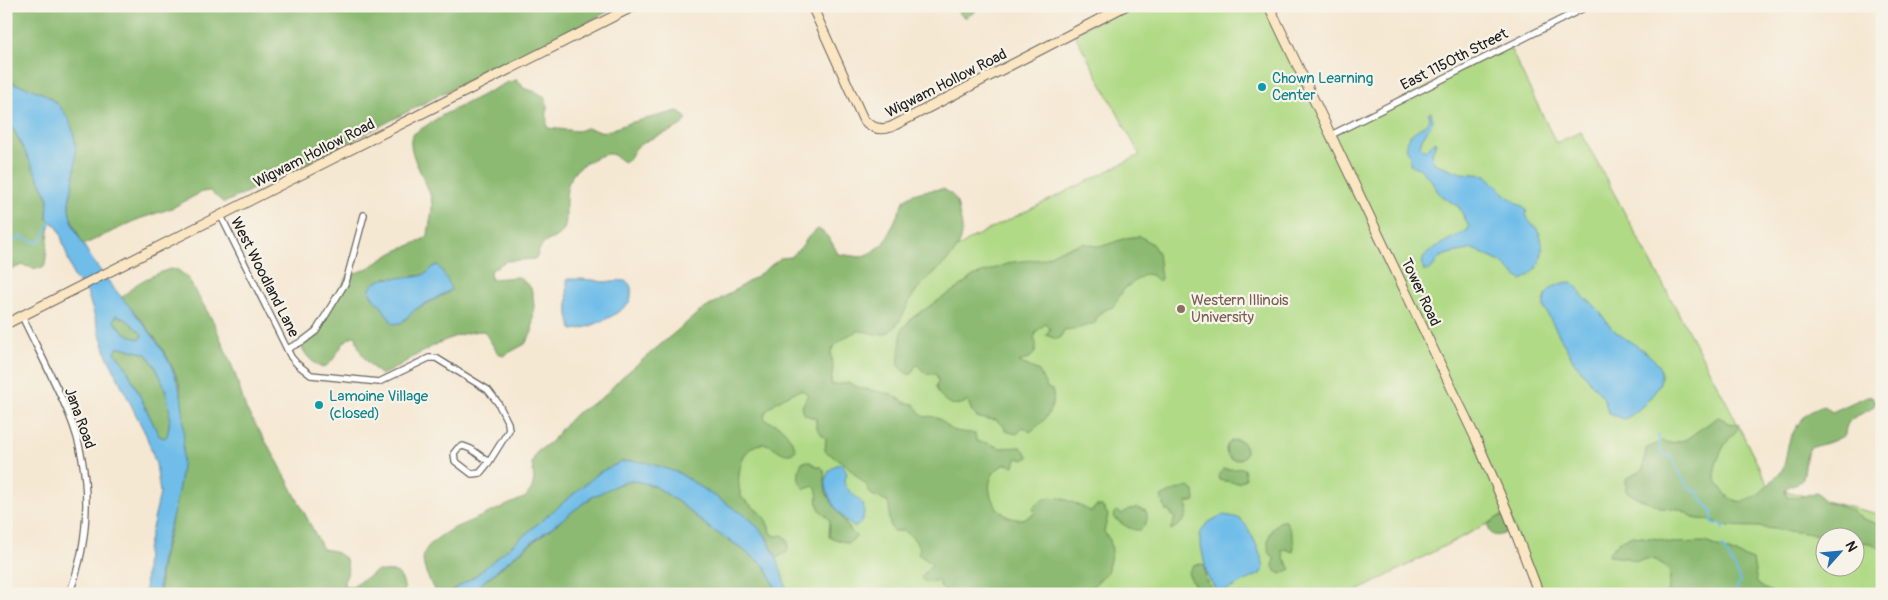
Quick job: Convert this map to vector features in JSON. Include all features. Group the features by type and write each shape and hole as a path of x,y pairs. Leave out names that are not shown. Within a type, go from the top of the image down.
{"street":[{"name":"Wigwam Hollow Road","path":"6,324 634,6"},
{"name":"Wigwam Hollow Road","path":"812,6 863,120 872,127 881,129 891,127 1124,6"},
{"name":"Tower Road","path":"1269,6 1476,439 1508,513 1539,594"},
{"name":"East 1150th Street","path":"1331,135 1588,6"},
{"path":"287,349 316,331 346,282 364,215"},
{"name":"West Woodland Lane","path":"220,216 287,349 297,364 311,376 374,382 385,380 429,358 436,358 488,390 498,403 508,423 509,430 489,462"},
{"name":"Jana Road","path":"22,316 70,418 82,461 85,500 84,537 69,594"},
{"path":"460,447 467,447 489,462 480,473 472,474 455,461 454,453 460,447"}],"green space":[{"path":"6,6 615,6 613,9 508,63 486,71 324,155 224,203 210,191 202,192 172,208 139,219 83,245 70,216 69,203 73,182 63,111 40,92 6,81"},
{"path":"946,6 978,6 975,12 966,17 962,16 956,9"},
{"path":"1125,6 1269,6 1332,135 1509,46 1556,143 1581,132 1727,403 1769,487 1882,515 1882,594 1539,594 1508,513 1352,594 788,594 787,588 645,462 972,238 1140,155 1074,33"},
{"path":"516,80 521,83 523,88 544,97 547,105 548,128 578,131 586,128 605,132 629,123 678,111 687,120 682,125 637,147 629,159 624,162 609,154 593,159 578,169 570,180 566,194 566,222 563,231 545,243 534,259 506,261 490,271 491,279 519,277 531,288 534,307 532,332 525,344 503,356 497,352 484,331 464,334 435,345 381,375 364,358 356,336 353,336 344,343 335,357 322,368 308,357 300,343 310,337 349,274 366,269 392,253 428,236 432,209 431,199 414,156 411,141 412,135 441,116 506,83","holes":["428,272 449,292 416,309 401,323 393,323 372,293 386,277 392,279 424,275"]},
{"path":"6,121 14,130 48,197 47,219 50,222 45,265 43,268 35,269 23,265 6,271"},
{"path":"943,189 955,198 958,205 962,228 961,238 957,247 945,263 916,291 894,328 882,335 859,331 845,338 833,348 831,354 833,366 831,385 849,383 860,388 891,394 906,403 914,404 924,416 939,419 949,428 975,434 976,440 979,442 988,443 1000,448 1021,447 1029,457 1023,460 1016,459 1014,466 1006,464 995,471 990,482 990,493 994,504 1012,518 1023,519 1035,513 1033,508 1039,502 1053,497 1061,498 1090,511 1096,506 1102,506 1108,515 1104,532 1110,540 1112,551 1107,573 1093,586 1080,594 948,594 947,591 941,588 938,580 929,582 923,580 921,578 932,564 918,554 920,548 905,531 893,531 887,501 872,495 867,486 844,463 825,451 826,439 817,428 816,419 804,414 802,407 808,394 801,390 773,405 765,413 764,418 784,431 796,450 788,454 768,445 756,445 744,456 739,473 742,498 764,516 772,534 776,536 783,535 787,540 787,552 777,558 765,535 679,473 600,472 475,577 447,594 436,594 426,572 423,557 431,544 452,529 526,497 532,488 534,479 532,463 536,453 554,439 574,415 603,397 621,378 698,313 754,278 781,258 791,257 809,236 818,229 827,236 838,254 861,257 872,252 884,244 905,199 913,194 924,191"},
{"path":"1140,236 1152,244 1158,253 1161,279 1159,281 1151,275 1145,274 1124,289 1113,307 1098,315 1095,323 1064,330 1060,338 1056,339 1046,335 1050,329 1045,324 1036,332 1034,339 1036,348 1033,355 1019,362 1039,371 1047,388 1052,390 1053,394 1053,403 1049,413 1030,432 1024,427 1017,434 1005,431 1004,426 996,420 978,418 972,412 968,401 957,405 948,403 938,392 936,374 926,374 917,365 912,374 907,374 898,366 902,329 913,317 965,283 971,277 1013,262 1043,259 1060,250 1085,243 1095,246 1106,245 1126,238"},
{"path":"170,269 178,270 187,277 214,323 234,371 246,409 278,462 323,549 334,551 346,559 348,571 344,585 352,586 377,571 396,572 403,582 404,594 160,594 160,573 177,495 180,386 163,350 139,317 121,298 141,281"},
{"path":"115,315 126,320 136,328 142,334 141,339 134,338 122,330 114,321"},
{"path":"121,347 147,354 163,383 170,414 167,436 164,438 159,436 126,367 115,353 117,348"},
{"path":"1867,396 1872,397 1876,403 1872,408 1849,422 1845,435 1810,448 1802,481 1789,486 1785,491 1787,497 1797,498 1817,492 1826,503 1838,504 1877,524 1882,520 1882,550 1871,543 1866,543 1866,528 1816,528 1816,535 1758,527 1723,526 1712,520 1697,519 1679,509 1662,508 1637,498 1626,491 1626,479 1643,469 1646,449 1662,441 1671,443 1685,440 1718,417 1728,423 1739,424 1720,454 1715,470 1716,479 1721,489 1735,501 1748,500 1759,493 1781,472 1790,439 1803,418 1819,407 1825,406 1832,412"},
{"path":"1236,440 1243,443 1246,450 1243,457 1236,460 1229,457 1226,450 1229,443"},
{"path":"808,461 824,470 826,493 856,536 856,538 848,543 829,537 830,521 821,512 816,488 814,486 805,489 800,483 799,473 802,462"},
{"path":"1239,467 1244,469 1246,479 1238,483 1219,480 1218,477 1223,469 1236,469"},
{"path":"635,481 655,486 681,504 712,530 734,543 765,566 775,587 776,594 469,594 589,499 611,487"},
{"path":"1189,487 1194,491 1195,501 1186,503 1187,512 1184,520 1170,530 1175,519 1169,511 1166,511 1161,497 1175,490"},
{"path":"1137,508 1146,511 1147,514 1146,522 1140,530 1129,528 1114,518 1117,511 1122,514 1129,509"},
{"path":"1503,516 1511,524 1510,529 1503,534 1494,535 1489,530 1488,525 1496,518"},
{"path":"1281,521 1286,521 1294,545 1293,552 1285,549 1282,550 1284,559 1291,569 1281,574 1273,567 1274,558 1269,549 1268,539 1273,528"},
{"path":"1633,536 1659,539 1669,543 1705,542 1753,560 1757,583 1776,594 1668,594 1670,576 1668,568 1656,560 1646,559 1637,561 1610,556 1609,552 1621,540"},
{"path":"1193,565 1204,565 1206,581 1217,594 1201,592 1191,579 1188,573"}],"water":[{"path":"6,81 42,93 63,110 73,132 75,144 75,170 69,200 73,225 96,265 157,343 170,363 179,386 184,421 182,465 177,497 162,559 159,583 160,594 145,594 147,550 160,493 156,464 146,435 107,356 87,292 74,278 57,226 47,219 48,197 14,130 6,121","holes":["116,315 136,328 142,334 141,339 130,336 119,327 114,321","121,347 147,354 163,383 170,414 167,436 164,438 159,436 126,367 115,353 117,348"]},
{"path":"1431,112 1433,121 1420,146 1425,151 1435,141 1436,144 1431,154 1434,163 1461,173 1486,175 1508,197 1524,208 1528,219 1539,232 1542,254 1537,267 1528,277 1521,280 1502,263 1473,249 1445,255 1430,270 1424,271 1423,259 1430,251 1468,230 1469,227 1459,207 1440,195 1431,180 1419,168 1410,165 1410,156 1406,147 1407,140 1409,136 1428,121 1430,117 1428,114"},
{"path":"438,265 451,290 416,309 401,323 393,324 369,291 372,285 385,279 418,276 427,273"},
{"path":"567,279 586,279 604,282 626,281 631,287 630,301 619,311 604,320 587,327 572,330 568,315"},
{"path":"1570,282 1593,304 1618,334 1647,354 1655,361 1660,370 1661,379 1656,390 1642,406 1625,419 1609,414 1603,397 1574,362 1544,308 1545,297 1554,286"},
{"path":"621,462 645,462 679,473 749,518 765,535 777,558 788,594 776,594 775,587 765,566 734,543 712,530 681,504 655,486 635,481 623,482 592,497 519,552 469,594 447,594 475,576 600,472"},
{"path":"839,464 843,464 847,474 844,482 846,487 863,504 863,517 855,527 834,506 826,487 826,478 830,470"},
{"path":"1222,515 1232,516 1241,520 1255,542 1264,568 1260,574 1219,594 1207,576 1199,535 1207,523"}],"waterway":[{"path":"6,13 13,6"},
{"path":"6,241 8,244 13,243 20,237 39,243 51,222"},
{"path":"1658,434 1660,451 1671,457 1681,477 1690,489 1698,492 1703,502 1712,511 1712,522 1722,524 1723,530"},
{"path":"1722,546 1740,581 1736,591 1731,594"}],"place":[{"name":"Chown Learning Center","path":"1262,87"},
{"name":"Western Illinois University","path":"1181,309"},
{"name":"Lamoine Village (closed)","path":"319,405"}]}
